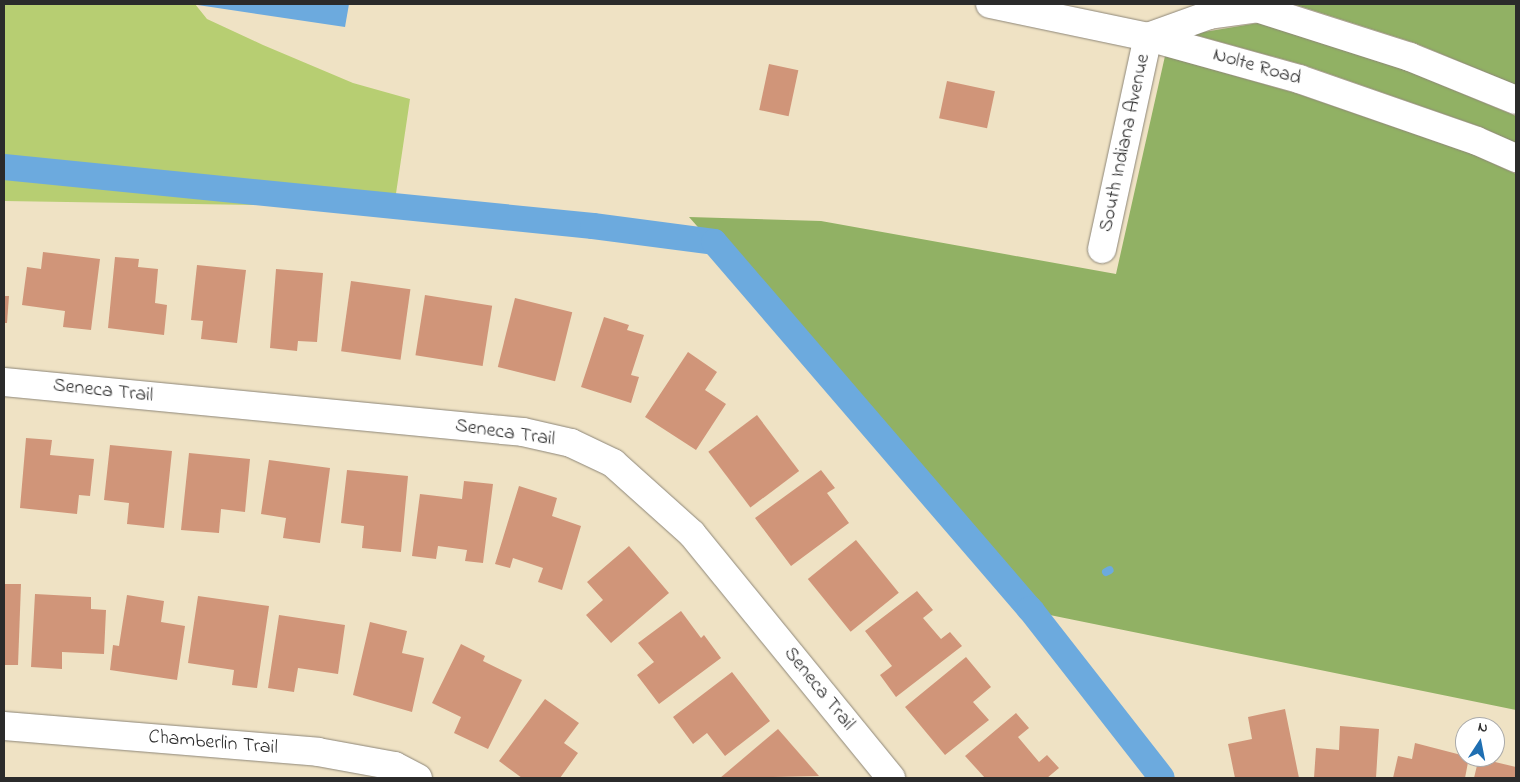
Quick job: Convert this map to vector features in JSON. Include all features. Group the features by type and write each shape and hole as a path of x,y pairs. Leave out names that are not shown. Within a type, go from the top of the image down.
{"street":[{"name":"Nolte Road","path":"990,4 1148,37 1300,79 1477,141 1516,158"},
{"path":"1148,37 1210,15 1252,6 1410,56 1516,100"},
{"name":"South Indiana Avenue","path":"1102,249 1148,37"},
{"name":"Seneca Trail","path":"4,382 523,432 571,443 613,463 692,534 891,778"},
{"name":"Chamberlin Trail","path":"4,726 318,752 395,766 418,778"}],"green space":[{"path":"4,4 195,4 207,19 263,45 353,83 410,99 394,207 4,201"},
{"path":"1293,4 1516,4 1516,85 1415,43"},
{"path":"1258,23 1405,70 1516,116 1516,143 1481,127 1304,65 1192,34"},
{"path":"1165,56 1295,93 1472,154 1516,174 1516,710 1040,613 689,217 821,221 1116,274"}],"water":[{"path":"191,4 349,4 345,27"}],"building":[{"path":"769,64 798,70 789,116 759,110"},
{"path":"947,81 995,91 987,128 939,118"},
{"path":"43,252 100,259 91,330 63,327 65,311 22,305 27,267 41,269"},
{"path":"115,257 139,259 138,267 158,269 155,303 167,305 164,335 108,328"},
{"path":"197,265 246,270 237,343 201,339 203,321 191,320"},
{"path":"276,269 323,273 317,342 298,341 297,351 270,348"},
{"path":"351,281 410,289 401,360 341,351"},
{"path":"425,295 492,306 483,366 415,355"},
{"path":"4,296 9,296 7,323 4,323"},
{"path":"515,298 572,312 555,381 498,367"},
{"path":"604,317 629,325 627,330 644,335 631,375 639,377 631,403 581,387"},
{"path":"688,352 717,372 705,390 726,404 696,450 645,417"},
{"path":"757,415 799,471 750,508 708,452"},
{"path":"26,438 52,440 50,455 94,459 90,496 79,495 77,514 20,508"},
{"path":"110,445 172,451 164,528 127,524 129,503 104,500"},
{"path":"189,453 250,459 245,512 221,509 219,533 181,530"},
{"path":"269,460 330,468 320,543 283,538 286,518 261,514"},
{"path":"347,470 408,476 401,552 362,548 364,526 341,523"},
{"path":"821,470 835,488 827,493 849,523 791,566 755,518"},
{"path":"464,481 493,484 483,563 465,561 467,550 438,546 436,559 412,556 420,494 462,499"},
{"path":"519,486 557,498 552,516 581,526 562,590 538,582 543,568 513,558 510,568 495,564"},
{"path":"856,540 899,593 851,632 808,579"},
{"path":"629,546 669,593 611,643 586,615 603,600 587,582"},
{"path":"4,584 21,584 18,665 4,665"},
{"path":"917,591 933,610 923,618 941,639 950,632 962,646 896,697 880,675 892,666 865,631"},
{"path":"35,594 91,597 91,609 106,610 104,654 62,652 62,669 31,667"},
{"path":"127,595 164,601 161,622 185,626 177,680 110,670 113,645 119,646"},
{"path":"198,596 269,606 257,688 232,685 234,670 188,663"},
{"path":"681,611 701,638 704,635 721,658 659,704 637,675 654,662 638,643"},
{"path":"279,615 345,625 338,674 298,668 294,692 268,688"},
{"path":"370,622 407,631 402,653 424,658 412,712 353,695"},
{"path":"461,644 485,656 483,661 522,680 488,749 454,733 461,717 432,703"},
{"path":"966,657 991,687 973,702 989,720 945,755 905,707"},
{"path":"732,672 770,721 725,756 707,733 693,744 673,717"},
{"path":"545,699 579,723 564,743 578,753 560,778 522,778 499,761"},
{"path":"1285,709 1299,778 1235,778 1228,744 1252,739 1248,717"},
{"path":"1016,713 1029,728 1018,737 1039,762 1047,755 1059,768 1047,778 985,778 965,756"},
{"path":"1340,726 1379,729 1376,778 1314,778 1316,748 1339,750"},
{"path":"778,729 819,776 720,778"},
{"path":"1415,743 1455,753 1455,767 1467,767 1465,778 1393,778 1398,756 1412,759"},
{"path":"1505,764 1516,767 1516,778 1474,778 1477,767 1505,767"}],"waterway":[{"path":"4,167 593,226 714,242 1030,609 1162,778"},
{"path":"1106,572 1110,570"},
{"path":"1030,609 1040,606"}]}
